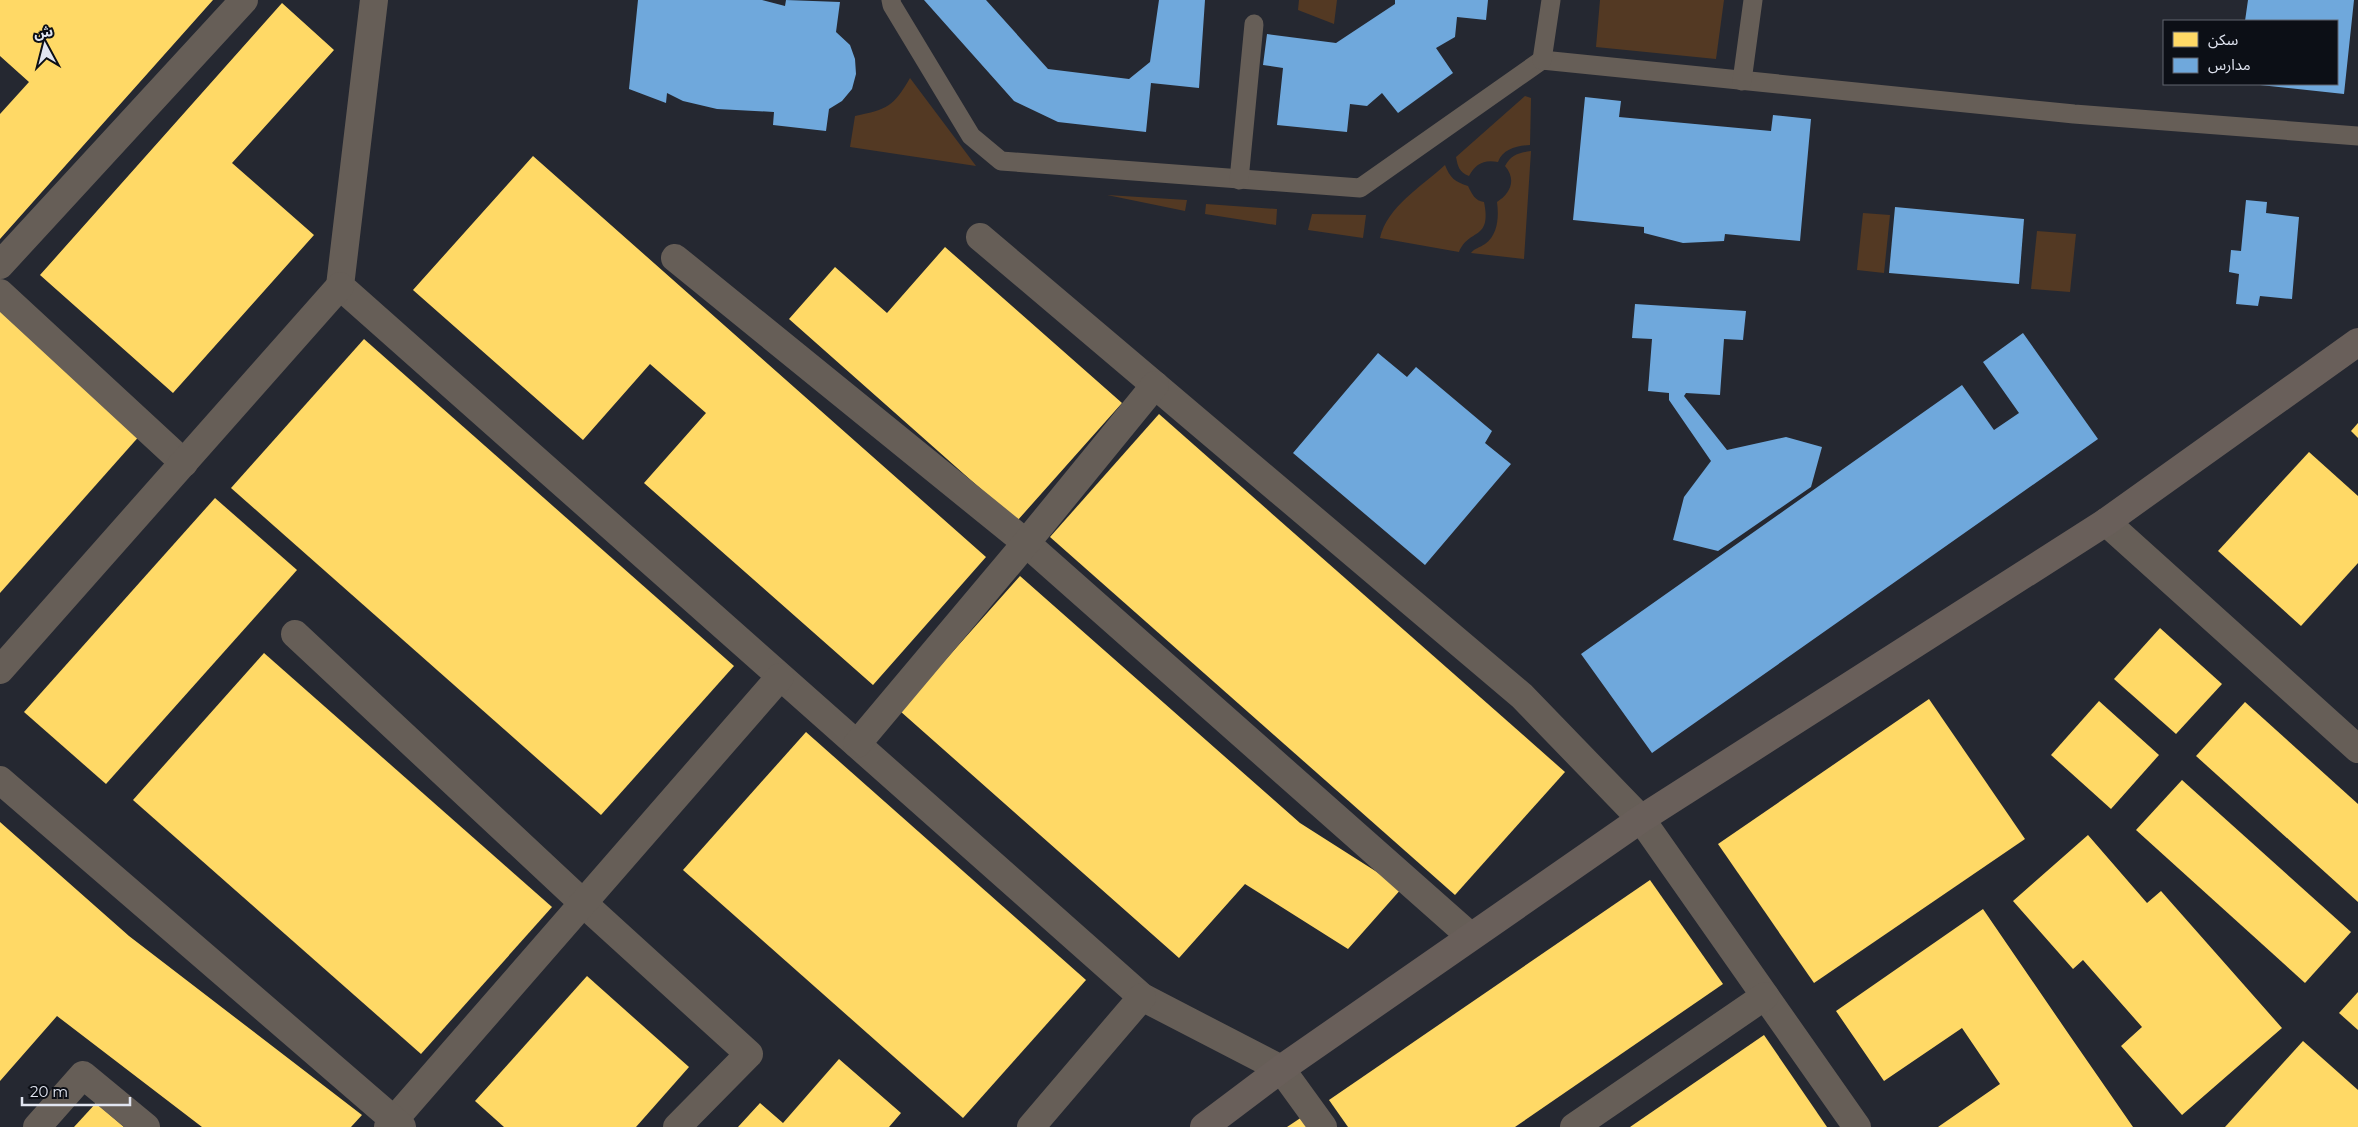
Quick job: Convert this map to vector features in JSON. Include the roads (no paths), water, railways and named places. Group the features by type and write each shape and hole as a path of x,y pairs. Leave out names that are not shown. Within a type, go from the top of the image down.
{"main road":[{"path":"1204,1127 1281,1069 1641,819 2106,522 2358,342"}],"street":[{"path":"0,265 244,0"},
{"path":"0,670 340,286 374,0"},
{"path":"980,237 1522,696 1641,819 1857,1127"},
{"path":"675,258 1026,543 1470,936"},
{"path":"340,286 1142,997 1281,1069 1323,1127"},
{"path":"0,293 184,463"},
{"path":"857,744 1026,543 1155,385"},
{"path":"2106,522 2358,749"},
{"path":"294,634 583,904 749,1054 677,1127"},
{"path":"0,780 395,1125 780,676"},
{"path":"1574,1127 1764,996"},
{"path":"1031,1127 1142,997"},
{"path":"37,1127 83,1075 146,1127"}],"lane":[{"path":"891,0 892,5 971,136 1001,161 1360,188 1542,60 2064,113 2358,136"},
{"path":"1542,60 1551,0"},
{"path":"1742,81 1753,0"},
{"path":"1239,180 1254,24"}]}
